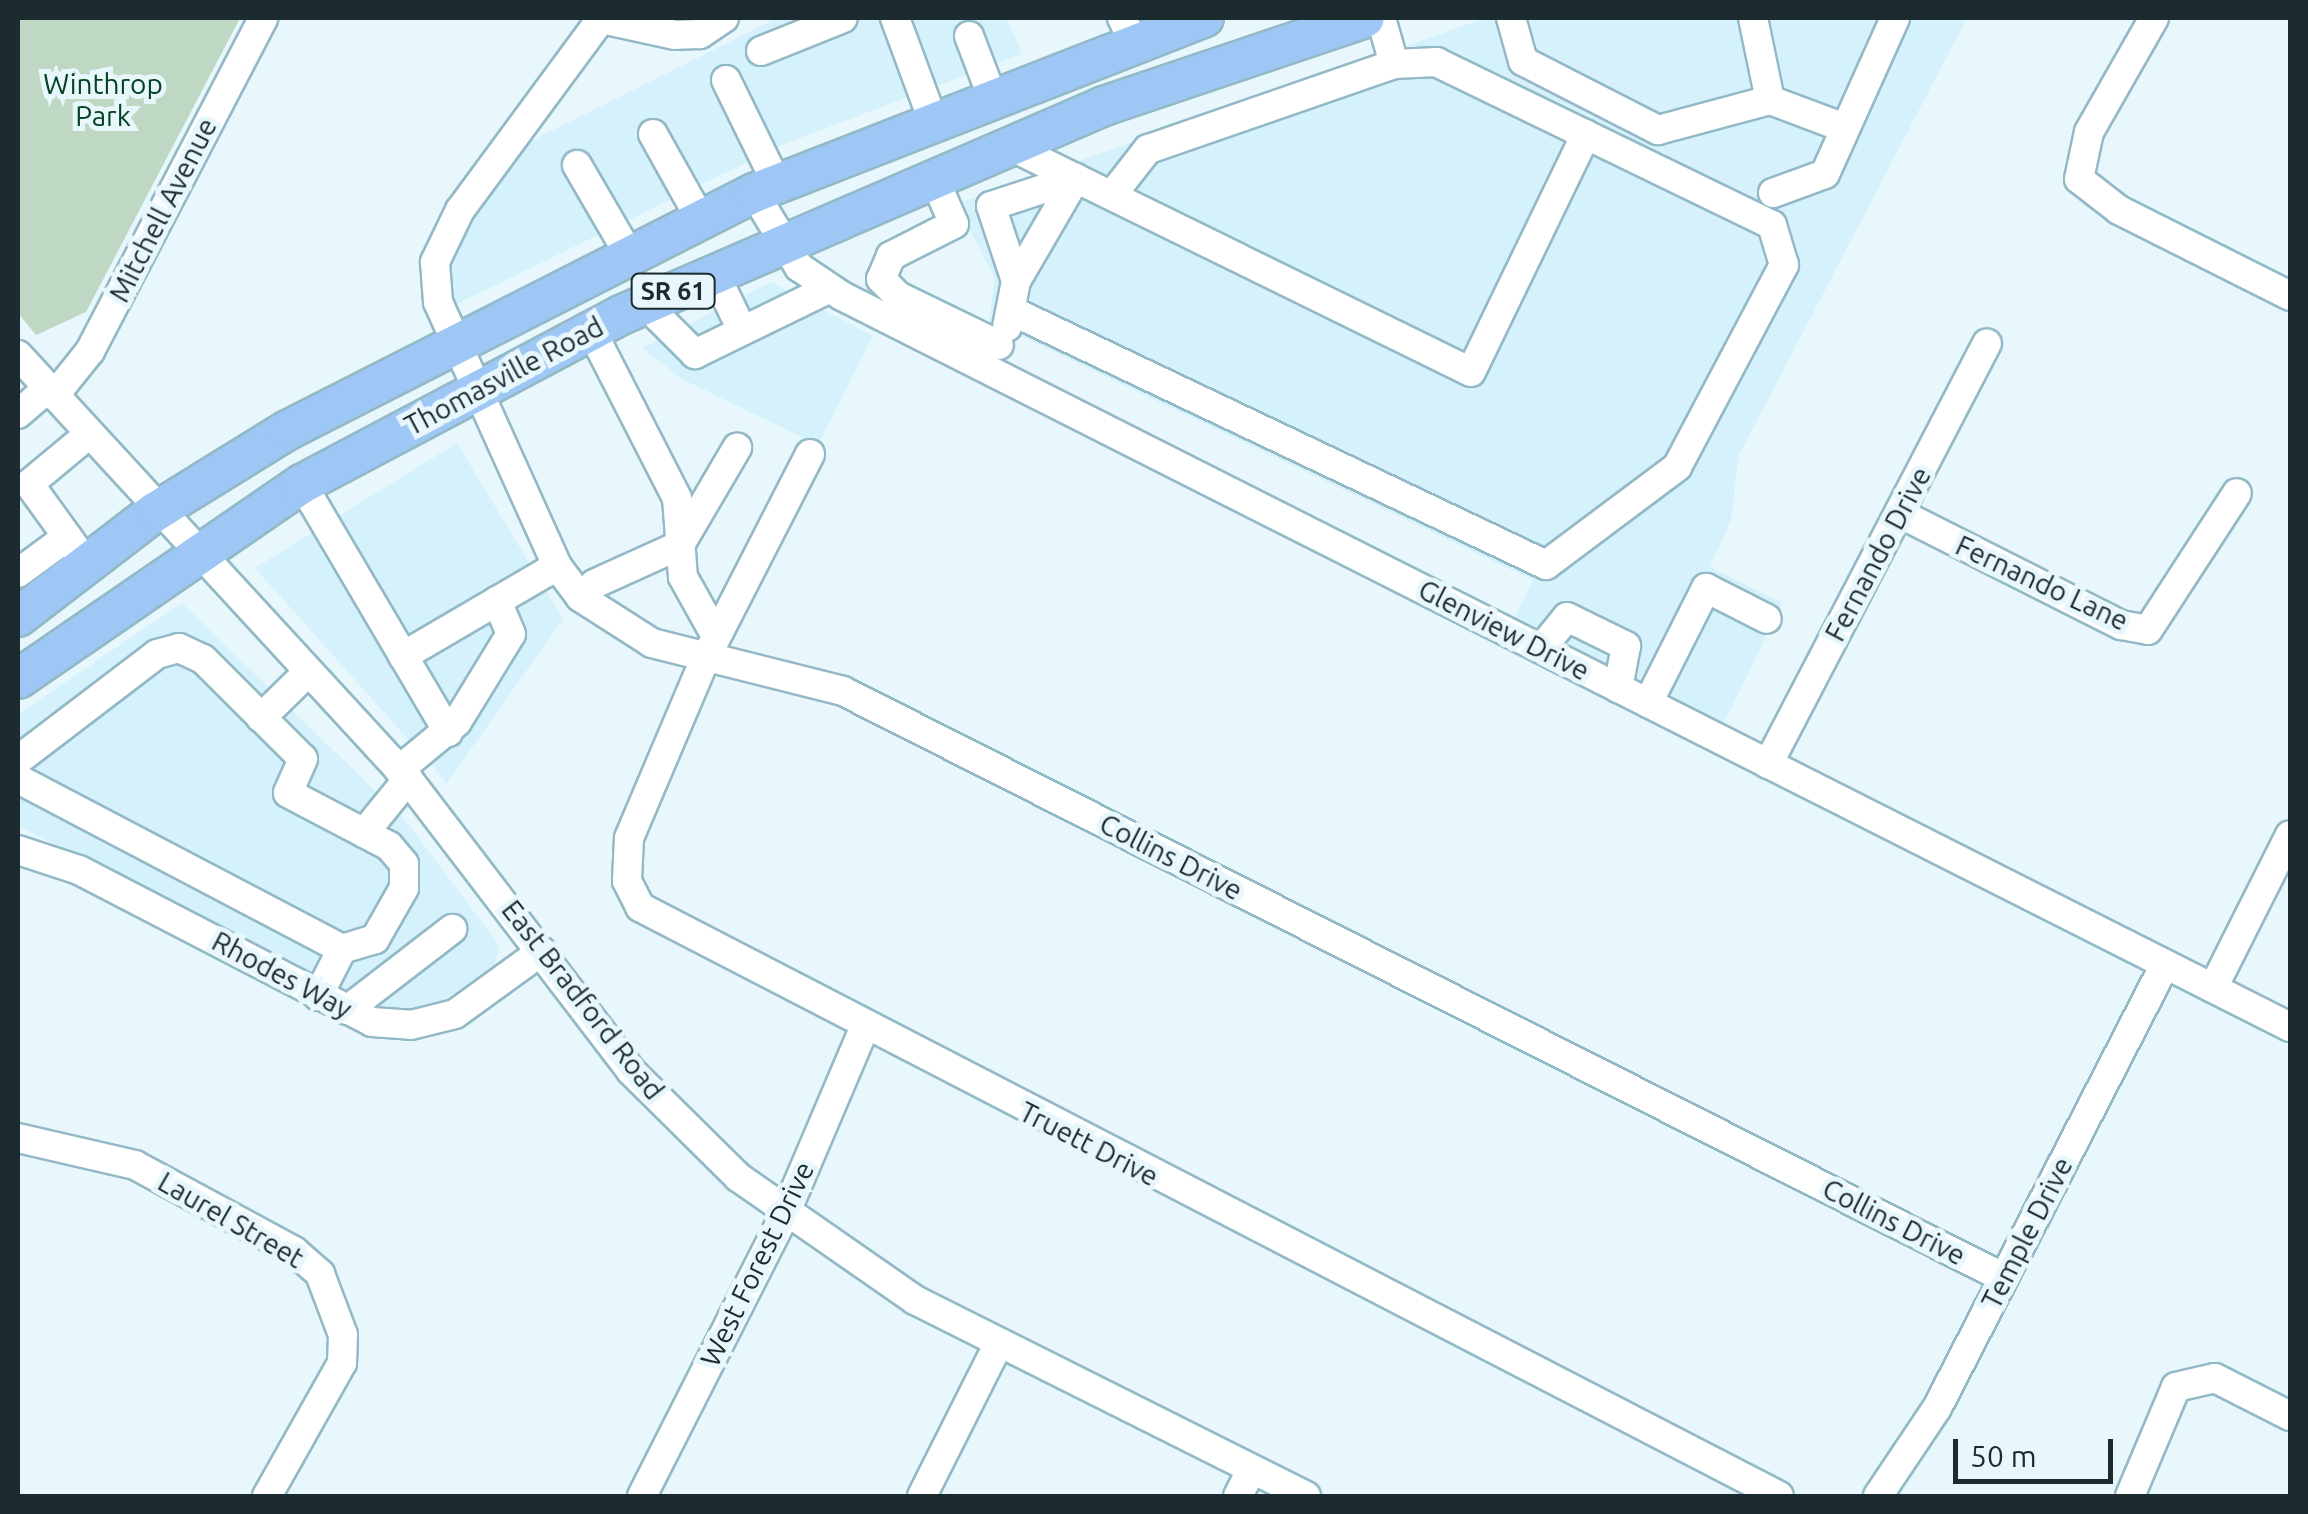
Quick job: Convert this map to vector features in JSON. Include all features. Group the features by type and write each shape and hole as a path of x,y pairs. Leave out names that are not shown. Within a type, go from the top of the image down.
{"main road":[{"name":"Thomasville Road","path":"18,617 77,551 155,512 288,430 701,220 766,188 992,99 1128,30 1204,18"},
{"name":"Thomasville Road","path":"18,678 192,554 302,484 591,330 780,242 1010,146 1365,18"},
{"path":"992,99 1010,146"}],"street":[{"name":"Mitchell Avenue","path":"18,414 50,392 90,351 263,18"},
{"path":"671,26 700,34 724,18"},
{"path":"762,51 843,18"},
{"path":"895,18 934,121"},
{"path":"1381,18 1394,64"},
{"path":"1510,18 1522,61 1658,130 1770,100 1846,128"},
{"path":"1753,18 1770,100"},
{"path":"1773,193 1825,174 1896,18"},
{"path":"2154,18 2089,132 2079,180 2119,210 2290,296"},
{"name":"Collins Drive","path":"671,26 600,19 460,210 435,262 438,302 480,388 556,566 624,630 710,648 843,692 2004,1278"},
{"path":"970,36 992,99"},
{"path":"1014,312 1546,565 1678,468 1784,265 1772,225 1437,62 1394,64 1148,149 1112,196"},
{"name":"Glenview Drive","path":"726,80 766,188 780,242 828,288 993,357 1541,649 2290,1027"},
{"path":"652,134 701,220"},
{"path":"1010,146 1471,372 1586,134"},
{"path":"577,164 630,256"},
{"path":"934,178 954,224 890,256 881,279 898,296 993,357 1014,312 1016,281 990,206 1076,178"},
{"path":"1016,281 1076,178"},
{"path":"714,272 742,330"},
{"path":"645,304 695,354 828,288"},
{"path":"591,330 676,498 683,577 710,648"},
{"name":"Fernando Drive","path":"1768,764 1987,344"},
{"name":"East Bradford Road","path":"18,355 192,554 404,775 631,1072 785,1214 999,1343 1251,1470 1274,1490 1306,1496"},
{"path":"18,573 77,551 29,484 88,435"},
{"path":"594,584 680,544 736,448"},
{"name":"Truett Drive","path":"810,454 710,648 629,838 627,881 664,927 1780,1496"},
{"path":"302,484 448,732"},
{"name":"Fernando Lane","path":"1898,514 2121,625 2148,630 2237,493"},
{"path":"404,656 556,566"},
{"path":"1648,703 1706,588 1767,619"},
{"path":"364,833 404,775 448,732 510,634 497,601"},
{"path":"1541,649 1567,616 1626,646 1618,688"},
{"path":"18,760 157,654 179,648 262,718 303,759 288,793 364,833 404,864 390,921 375,939 342,949 18,779"},
{"path":"262,718 307,673"},
{"path":"2213,988 2290,835"},
{"name":"Rhodes Way","path":"18,850 79,870 347,1010 412,1026 455,1014 542,952"},
{"path":"347,1010 452,929"},
{"path":"318,996 342,949"},
{"name":"Temple Drive","path":"1878,1496 1937,1408 2165,964"},
{"name":"West Forest Drive","path":"642,1496 785,1214 864,1029"},
{"name":"Laurel Street","path":"18,1138 135,1165 294,1251 320,1274 344,1335 342,1364 268,1496"},
{"path":"922,1496 999,1343"},
{"path":"2130,1496 2176,1387 2215,1378 2290,1416"},
{"path":"1238,1496 1251,1470"}],"shaded area":[{"path":"777,18 1007,18 1022,54 784,144 453,306 448,251 513,150"},
{"path":"1486,18 1967,18 1739,455 1731,520 1710,567 1783,603 1721,729 1511,624 1533,580 989,321 995,278 956,204"},
{"path":"771,282 873,336 818,445 684,380 642,348"},
{"path":"457,443 563,619 447,783 255,568"},
{"path":"182,603 406,821 499,945 494,967 433,1007 384,1012 18,826 18,714"}],"green space":[{"name":"Winthrop Park","path":"18,18 240,18 86,312 36,335 18,313"}]}
